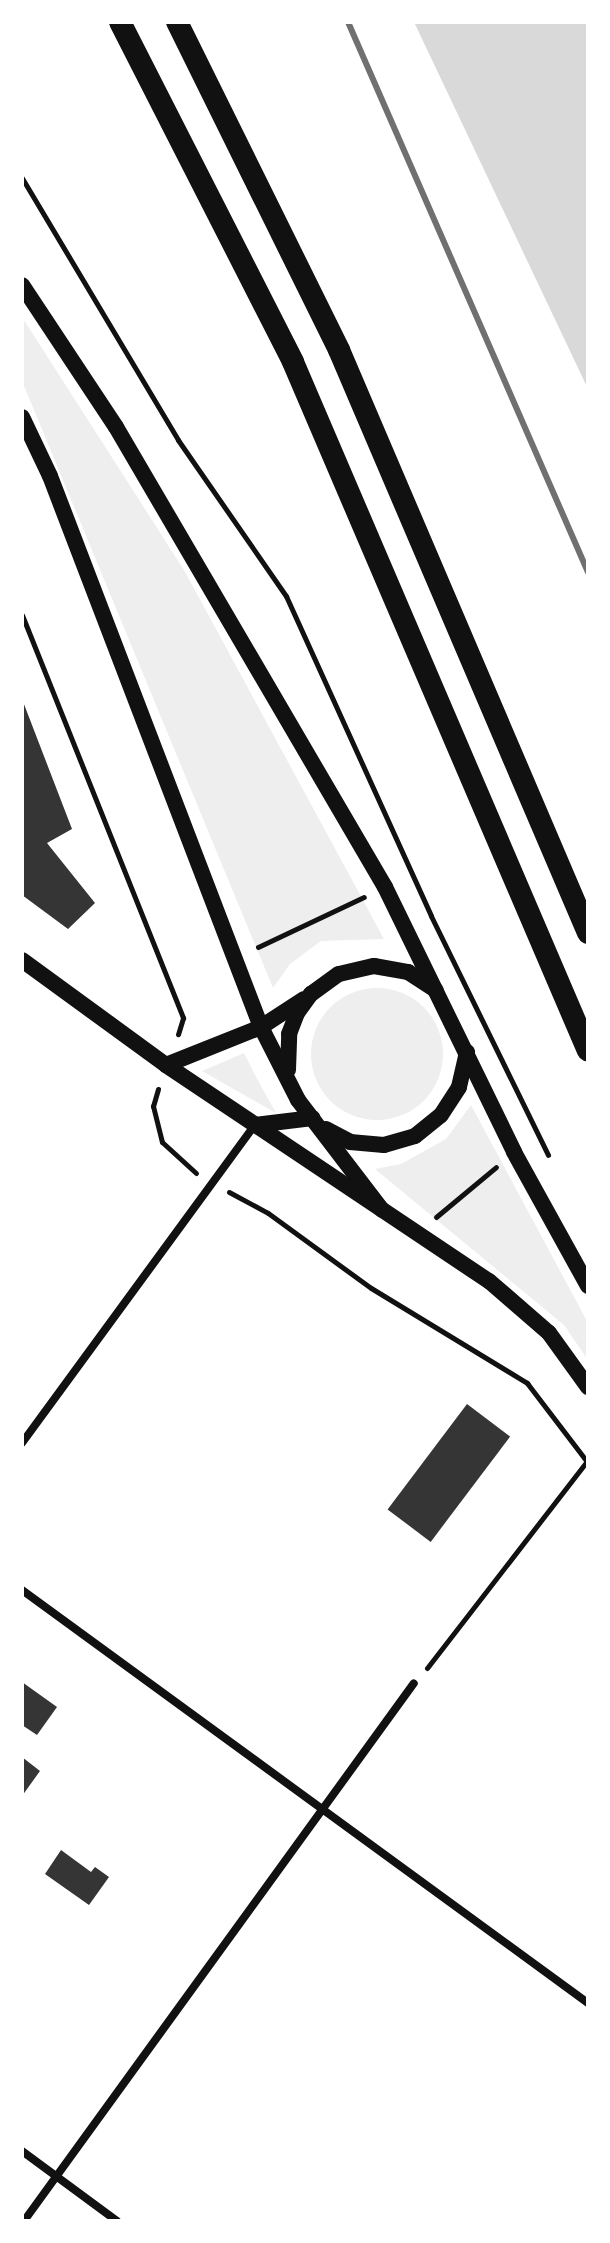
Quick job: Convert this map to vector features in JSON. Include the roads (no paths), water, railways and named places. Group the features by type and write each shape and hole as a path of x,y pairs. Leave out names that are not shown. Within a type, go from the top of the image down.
{"highway":[{"path":"120,22 293,362 588,1051"},
{"path":"177,22 339,350 588,933"}],"main road":[{"path":"22,285 133,454 385,887 514,1152 588,1286"},
{"path":"22,417 50,476 261,1027 289,1080 317,1123 382,1210"},
{"path":"22,960 166,1065 489,1281 549,1333 588,1387"},
{"path":"166,1065 261,1027 339,974 374,966 408,972 437,991"},
{"path":"289,1080 289,1034 311,994"},
{"path":"255,1125 317,1123 350,1142 384,1145 415,1136 441,1115 459,1087 467,1052"}],"street":[{"path":"22,1443 255,1125"},
{"path":"22,1590 588,2003"},
{"path":"24,2221 414,1683"},
{"path":"22,2151 117,2221"}],"railway":[{"path":"348,22 588,572"}]}
